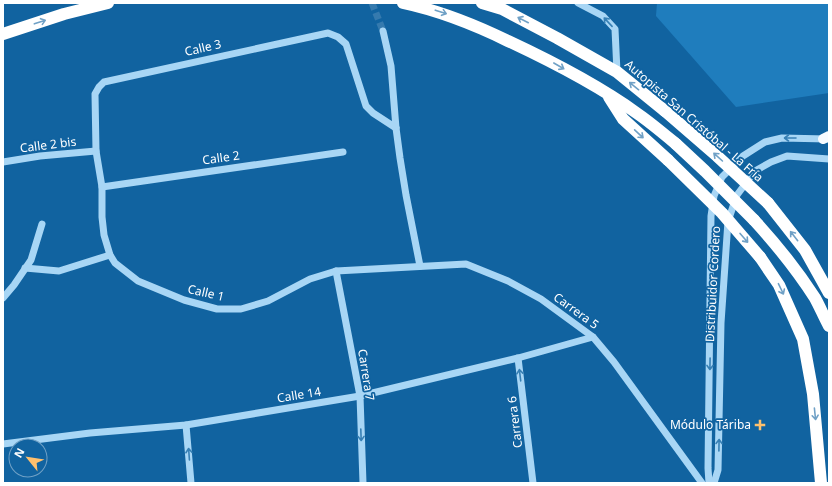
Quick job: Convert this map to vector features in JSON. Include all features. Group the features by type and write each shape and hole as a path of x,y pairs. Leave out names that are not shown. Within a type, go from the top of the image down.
{"highway":[{"path":"3,34 64,14 108,3"},
{"path":"403,3 427,8 458,18 544,58 606,93 639,114 676,144 705,171 778,245 816,299 828,325"},
{"name":"Autopista San Cristóbal - La Fría","path":"482,3 502,9 617,72 664,111 717,156 768,203 805,250 829,292"},
{"path":"606,93 623,119 668,160 722,213 760,257 780,285 803,339 813,394 821,483"},
{"path":"805,250 829,275"}],"street":[{"path":"578,3 603,16 615,29 617,72"},
{"path":"383,31 391,66 396,128 406,195 420,266"},
{"name":"Calle 3","path":"102,187 96,151 95,94 104,82 318,34 328,33 338,37 346,44 366,106 373,113 396,128"},
{"path":"709,483 710,255 711,216 714,196 722,177 743,156 765,142 782,138 827,138"},
{"name":"Calle 2 bis","path":"3,162 40,156 96,151"},
{"name":"Calle 2","path":"102,187 343,152"},
{"name":"Distribuidor Cordero","path":"714,483 718,470 721,324 728,220 737,195 755,171 771,162 787,156 829,159"},
{"name":"Calle 1","path":"102,187 102,223 104,235 110,255 115,263 138,281 184,300 217,309 241,309 268,302 310,279 336,272 420,266"},
{"path":"3,298 31,260 42,224"},
{"path":"25,268 59,271 110,255"},
{"name":"Carrera 5","path":"420,266 466,264 486,271 541,299 593,337 614,362 702,483"},
{"name":"Carrera 7","path":"336,272 360,396 363,483"},
{"name":"Calle 14","path":"3,444 90,433 186,424 360,396 518,358 593,337"},
{"name":"Carrera 6","path":"518,358 533,483"},
{"path":"186,424 191,483"}],"shaded area":[{"path":"657,3 829,3 829,93 736,107 656,16"}],"tunnel":[{"path":"372,3 383,31"}],"place":[{"name":"Módulo Táriba","path":"760,425"}]}
